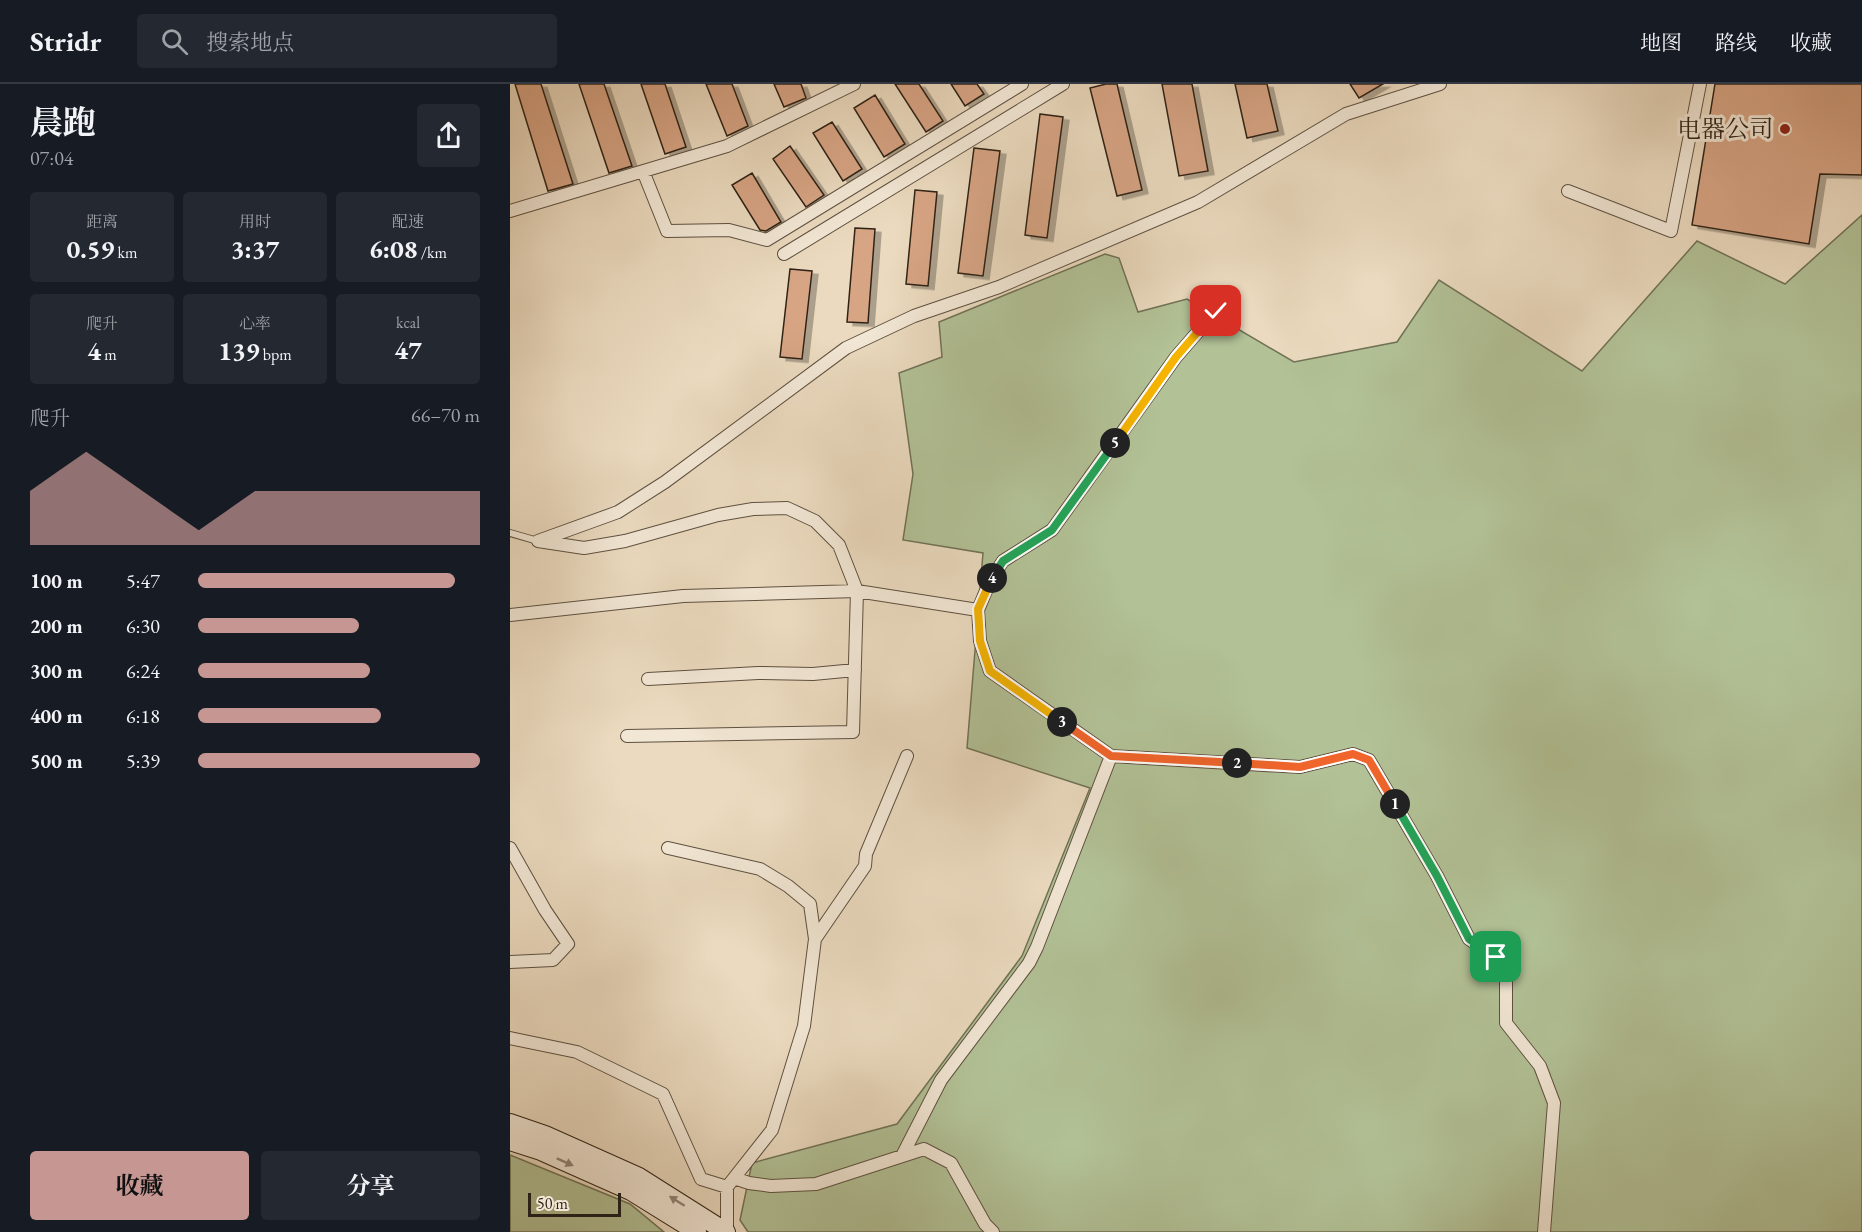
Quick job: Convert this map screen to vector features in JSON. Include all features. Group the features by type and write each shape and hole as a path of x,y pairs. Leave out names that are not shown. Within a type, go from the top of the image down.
{"street":[{"path":"510,211 727,146 854,84"},
{"path":"643,171 667,231 729,230 767,240 1022,84"},
{"path":"784,254 1063,84"},
{"path":"538,541 618,512 665,482 846,348 914,316 999,287 1198,202 1346,114 1440,84"},
{"path":"1568,191 1671,231 1700,84"},
{"path":"1216,311 1176,357 1052,530 1003,561 990,581 978,609 980,641 990,671 1111,756 1300,767 1353,754 1369,760 1437,876 1469,939 1496,957 1506,981 1506,1023 1540,1066 1554,1103 1544,1232"},
{"path":"538,541 584,548 625,541 718,515 753,509 787,508 815,521 839,545 857,591 853,732 627,736"},
{"path":"510,615 683,596 857,591 978,609"},
{"path":"648,679 758,673 813,674 855,670"},
{"path":"815,939 865,866 866,854 907,756"},
{"path":"902,1156 941,1080 1029,963 1111,756"},
{"path":"510,848 545,910 568,944 553,960 510,962"},
{"path":"510,1123 545,1135 639,1177 727,1232 730,1183 772,1130 804,1026 815,939 810,904 788,886 760,869 668,848"},
{"path":"510,1038 577,1052 663,1094 701,1179 771,1186 816,1184 924,1149 951,1163 985,1224 993,1232"},
{"path":"510,1141 541,1151 631,1191 697,1232"}],"lane":[{"path":"510,533 538,541"}],"green space":[{"path":"1862,215 1862,1232 748,1232 740,1220 752,1163 897,1124 1022,956 1090,788 967,748 983,553 903,540 913,474 899,373 942,357 939,322 1105,254 1119,258 1138,312 1187,299 1294,362 1397,342 1439,280 1582,371 1697,241 1785,284"},
{"path":"510,1155 630,1204 664,1232 510,1232"}],"building":[{"path":"515,84 541,84 573,184 548,191"},
{"path":"579,84 604,84 632,166 609,173"},
{"path":"641,84 665,84 686,147 665,154"},
{"path":"706,84 732,84 748,126 727,136"},
{"path":"774,84 801,84 806,98 784,107"},
{"path":"895,84 919,84 943,121 926,132"},
{"path":"951,84 977,84 984,94 965,106"},
{"path":"1117,84 1142,190 1117,196 1090,88"},
{"path":"1162,84 1192,84 1208,171 1179,176"},
{"path":"1235,84 1267,84 1278,131 1247,138"},
{"path":"1350,84 1383,84 1359,98"},
{"name":"电器公司","path":"1715,84 1862,84 1862,175 1820,174 1809,244 1692,225"},
{"path":"875,95 905,144 884,157 854,108"},
{"path":"1040,114 1063,117 1047,238 1025,235"},
{"path":"832,122 862,169 843,181 813,133"},
{"path":"790,146 824,195 806,207 773,159"},
{"path":"974,148 1000,151 983,276 958,273"},
{"path":"752,173 781,222 766,231 760,230 732,185"},
{"path":"915,190 937,192 928,286 906,284"},
{"path":"855,228 875,229 868,323 847,322"},
{"path":"790,269 812,271 802,359 780,357"}],"place":[{"name":"电器公司","path":"1785,129"}],"route":[{"path":"1216,311 1176,357 1052,530 1003,561 990,581 978,609 980,641 990,671 1111,756 1300,767 1353,754 1369,760 1437,876 1469,939 1496,957"}]}
